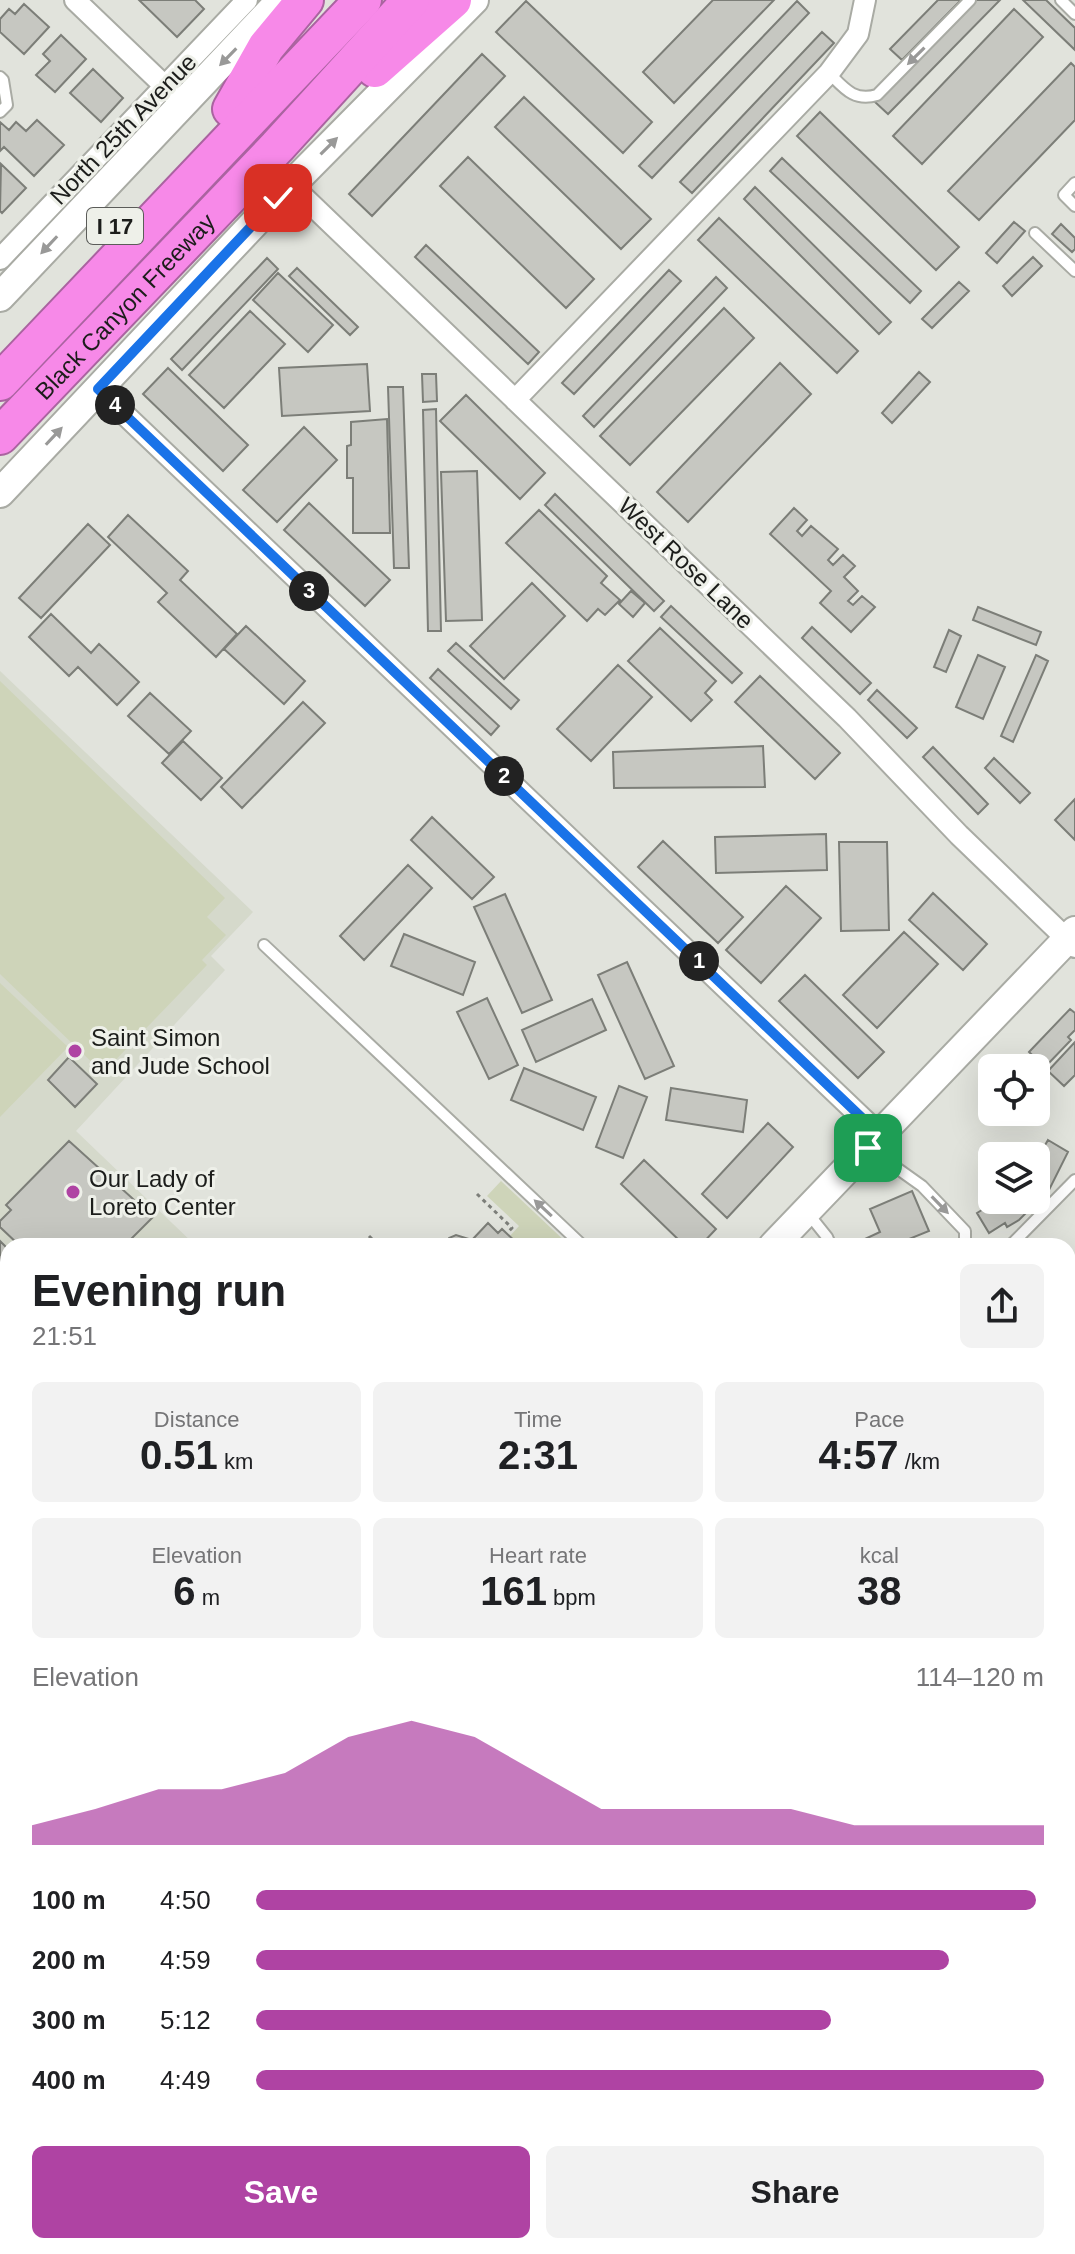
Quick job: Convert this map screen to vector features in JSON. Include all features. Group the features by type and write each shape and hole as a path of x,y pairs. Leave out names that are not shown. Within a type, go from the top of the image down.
{"highway":[{"path":"231,109 266,47 305,0"},
{"name":"I 17","path":"0,345 336,0"},
{"path":"0,382 363,0"},
{"path":"0,405 385,0"},
{"name":"Black Canyon Freeway","path":"0,436 277,147 411,0"},
{"path":"277,147 341,101 453,0"}],"main road":[{"path":"0,297 174,95 281,0"},
{"path":"0,493 291,185 474,0"},
{"path":"781,1238 1072,939"}],"street":[{"path":"75,0 174,95"},
{"name":"North 25th Avenue","path":"0,259 174,95 247,0"},
{"path":"515,400 829,73 858,34 865,0"},
{"name":"West Rose Lane","path":"291,185 847,718 959,835 1072,939"},
{"path":"98,389 874,1141"}],"lane":[{"path":"829,73 856,97 877,95 970,0"},
{"path":"1061,0 1075,14"},
{"path":"0,77 7,105 0,112"},
{"path":"1075,183 1064,195 1075,206"},
{"path":"1035,233 1075,271"},
{"path":"264,945 575,1238"},
{"path":"874,1141 965,1231 965,1238"},
{"path":"1018,1238 1075,1180"},
{"path":"806,1211 827,1238"}],"path":[{"path":"477,1194 512,1228 507,1233"}],"shaded area":[{"name":"Saint Simon and Jude School","path":"0,671 253,912 211,956 225,970 76,1131 188,1238 0,1238"}],"green space":[{"path":"0,681 225,898 207,917 226,935 202,960 207,965 103,1073 0,974"},
{"path":"0,983 68,1047 0,1117"},
{"path":"501,1181 562,1238 512,1238 510,1236 519,1226 487,1196"}],"building":[{"path":"139,0 195,0 204,9 177,37"},
{"path":"713,0 774,0 674,103 643,72"},
{"path":"938,0 961,0 902,60 890,49"},
{"path":"976,0 1000,0 888,114 875,102"},
{"path":"1023,0 1046,0 1075,28 1075,50"},
{"path":"526,1 652,122 623,153 496,32"},
{"path":"797,1 809,13 652,178 639,166"},
{"path":"24,4 49,27 24,54 0,32 0,19 9,9 15,14"},
{"path":"1014,9 1043,37 922,164 893,136"},
{"path":"822,32 834,43 692,193 680,182"},
{"path":"61,35 86,59 55,92 36,75 50,61 43,54"},
{"path":"482,54 505,76 372,216 349,194"},
{"path":"1071,63 1075,67 1075,120 979,220 948,191"},
{"path":"93,69 123,98 101,122 70,93"},
{"path":"524,97 651,219 621,249 495,127"},
{"path":"820,112 959,247 936,270 797,136"},
{"path":"37,120 64,145 34,176 4,147 0,151 0,122 9,130 16,122 26,131"},
{"path":"468,157 594,279 566,308 440,186"},
{"path":"782,158 921,291 910,303 770,171"},
{"path":"1,164 26,188 2,213 0,211"},
{"path":"755,187 891,322 879,334 744,199"},
{"path":"719,218 858,351 837,373 698,240"},
{"path":"1014,222 1025,231 997,263 986,253"},
{"path":"1061,224 1075,238 1072,252 1052,234"},
{"path":"426,245 539,352 528,364 415,257"},
{"path":"1033,257 1042,266 1012,296 1003,286"},
{"path":"267,258 278,269 182,370 171,359"},
{"path":"297,268 358,327 350,335 289,276"},
{"path":"669,270 681,281 574,394 562,383"},
{"path":"278,273 333,325 308,352 253,300"},
{"path":"716,277 727,288 594,427 583,416"},
{"path":"959,282 969,291 932,328 922,319"},
{"path":"724,308 754,338 630,465 600,436"},
{"path":"250,311 285,344 224,408 189,375"},
{"path":"780,363 811,394 688,522 657,492"},
{"path":"367,364 370,411 282,416 279,368"},
{"path":"168,368 248,445 223,471 143,394"},
{"path":"919,372 930,382 892,423 882,413"},
{"path":"422,374 436,374 437,401 423,402"},
{"path":"388,387 403,387 409,568 394,568"},
{"path":"466,395 545,473 520,499 440,421"},
{"path":"436,409 441,631 428,631 423,410"},
{"path":"387,419 390,533 353,533 353,478 347,478 351,422"},
{"path":"304,427 337,460 277,522 243,490"},
{"path":"477,471 482,620 446,621 441,472"},
{"path":"555,494 664,601 654,611 545,505"},
{"path":"309,503 390,580 365,606 284,530"},
{"path":"794,508 807,520 797,531 802,536 811,526 838,549 828,560 833,565 843,555 855,566 844,577 858,591 848,601 853,605 862,596 875,607 851,632 820,603 831,591 770,534"},
{"path":"539,510 607,576 601,583 620,600 605,615 598,609 587,621 506,543"},
{"path":"128,515 188,571 180,580 237,634 216,657 158,602 167,593 108,537"},
{"path":"88,524 110,545 41,618 19,598"},
{"path":"532,583 565,616 504,679 470,646"},
{"path":"631,591 645,603 633,617 619,604"},
{"path":"671,606 742,673 732,683 661,617"},
{"path":"978,607 1041,632 1036,645 973,620"},
{"path":"51,614 91,653 99,644 139,682 117,705 78,667 69,676 29,637"},
{"path":"246,626 305,681 284,704 224,649"},
{"path":"812,627 871,683 860,694 802,638"},
{"path":"660,628 716,681 705,693 712,700 691,721 628,661"},
{"path":"949,630 961,636 946,672 934,667"},
{"path":"456,643 519,700 511,709 448,651"},
{"path":"978,655 1005,667 983,719 956,707"},
{"path":"1036,655 1048,661 1013,742 1001,736"},
{"path":"618,665 652,697 591,761 557,729"},
{"path":"438,669 499,726 491,735 430,678"},
{"path":"760,676 840,753 815,779 735,702"},
{"path":"877,690 917,728 907,738 868,700"},
{"path":"150,693 191,731 169,754 128,716"},
{"path":"303,702 325,723 242,808 221,787"},
{"path":"183,741 222,778 201,800 162,763"},
{"path":"763,746 765,787 614,788 613,752"},
{"path":"933,747 988,804 978,814 923,757"},
{"path":"994,758 1030,793 1020,803 985,768"},
{"path":"1075,799 1075,840 1055,820"},
{"path":"432,817 494,877 472,899 411,840"},
{"path":"826,834 827,870 716,873 715,837"},
{"path":"663,841 743,917 718,943 638,867"},
{"path":"839,842 887,842 889,930 841,931"},
{"path":"408,865 432,888 364,960 340,936"},
{"path":"786,886 821,918 761,983 726,950"},
{"path":"933,893 987,944 963,970 909,920"},
{"path":"505,894 552,1000 522,1013 474,907"},
{"path":"904,932 938,964 877,1028 843,995"},
{"path":"404,934 475,962 463,995 391,966"},
{"path":"627,962 674,1066 645,1079 598,975"},
{"path":"805,975 884,1052 858,1078 779,1001"},
{"path":"487,998 518,1065 489,1079 457,1012"},
{"path":"592,999 606,1030 536,1062 522,1030"},
{"path":"1070,1009 1075,1013 1075,1030 1068,1037 1071,1040 1050,1062 1050,1054 1029,1052"},
{"path":"1075,1042 1075,1075 1064,1086 1050,1073 1050,1069"},
{"path":"69,1057 97,1084 75,1107 48,1080"},
{"path":"524,1068 596,1097 583,1130 511,1100"},
{"path":"619,1086 647,1097 623,1158 596,1147"},
{"path":"671,1088 747,1100 743,1132 666,1120"},
{"path":"768,1123 793,1147 727,1218 702,1194"},
{"path":"1048,1140 1068,1152 1050,1188 1050,1142"},
{"name":"Our Lady of Loreto Center","path":"69,1141 153,1217 132,1238 12,1238 0,1227 0,1221 11,1210 6,1205"},
{"path":"644,1160 716,1229 708,1238 677,1238 621,1184"},
{"path":"912,1191 929,1231 912,1238 867,1238 880,1232 870,1209"},
{"path":"977,1213 1025,1214 1007,1227 1005,1223 989,1233"},
{"path":"488,1223 498,1233 502,1229 512,1238 474,1238"}],"place":[{"name":"Saint Simon and Jude School","path":"75,1051"},
{"name":"Our Lady of Loreto Center","path":"73,1192"}],"route":[{"path":"278,198 98,389 880,1135 868,1148"}]}
